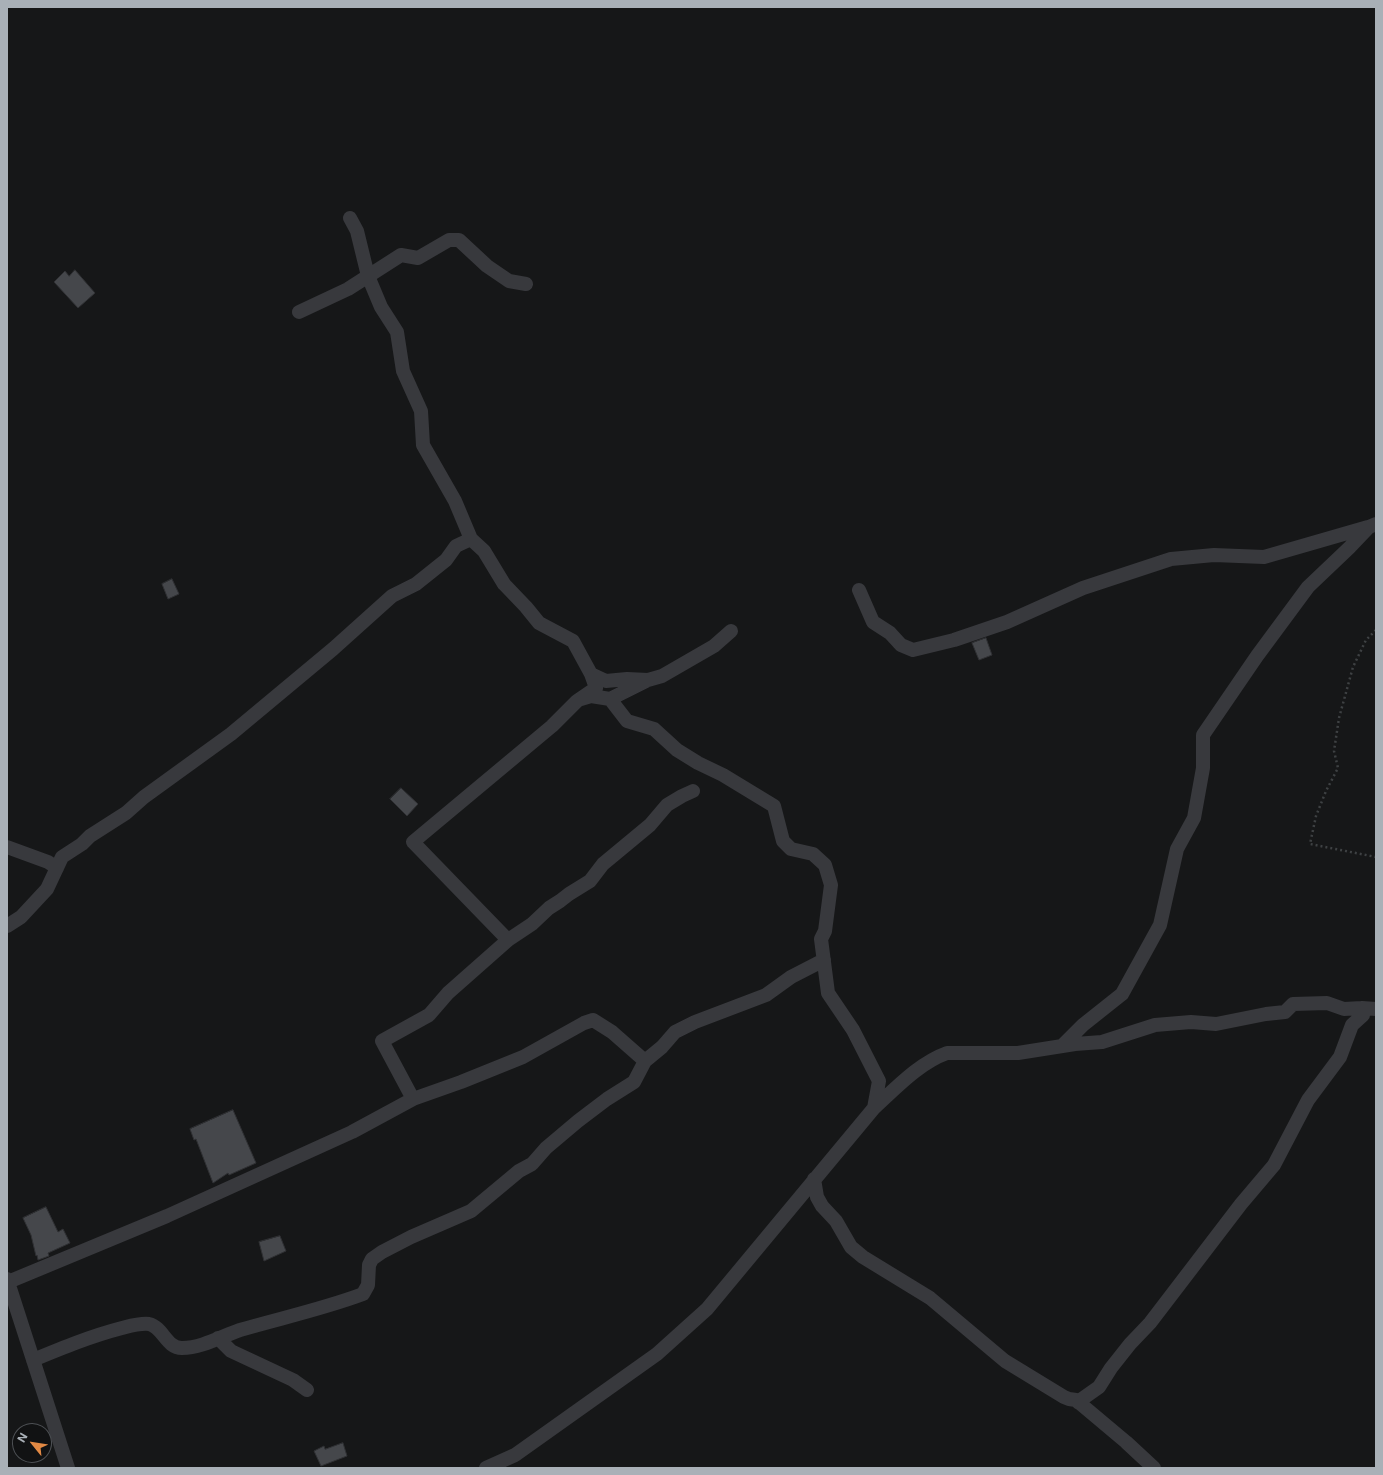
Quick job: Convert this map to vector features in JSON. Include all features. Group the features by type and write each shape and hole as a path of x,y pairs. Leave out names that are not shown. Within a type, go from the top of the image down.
{"street":[{"path":"350,218 357,231 368,276 381,307 397,332 403,371 421,411 423,445 455,501 471,539 484,552 504,584 526,607 538,623 573,641 591,674 596,688 577,701 552,726 413,842 508,940"},
{"path":"299,312 335,296 401,255 418,258 450,240 459,240 487,266 509,281 526,284"},
{"path":"859,590 873,622 890,633 901,645 913,650 954,640 1007,622 1083,588 1171,559 1214,555 1264,557 1372,525"},
{"path":"1062,1046 1083,1025 1122,994 1160,925 1177,849 1194,818 1203,768 1203,735 1256,656 1308,587 1372,525"},
{"path":"7,926 21,917 47,889 62,857 82,844 90,836 126,813 144,796 232,734 333,649 392,596 416,584 446,560 456,546 471,539"},
{"path":"577,701 591,696 610,699 648,680 662,676 714,646 731,631"},
{"path":"591,674 606,681 648,680"},
{"path":"610,699 627,721 654,729 676,750 723,775 774,806 783,841 791,849 812,854 825,864 831,884 825,931 822,939 828,993 853,1030 879,1080 874,1108"},
{"path":"413,1098 382,1041 430,1015 448,993 508,940 532,924 549,908 568,894 590,881 603,864 650,825 667,806 693,791"},
{"path":"7,847 48,862 56,868"},
{"path":"33,1360 95,1335 132,1326 148,1324 158,1329 169,1342 181,1349 198,1346 271,1321 363,1294 368,1285 368,1265 372,1259 411,1237 471,1211 519,1171 532,1164 546,1148 578,1121 607,1099 634,1082 645,1062 662,1047 675,1032 695,1022 766,994 791,977 824,960"},
{"path":"486,1468 515,1455 657,1354 707,1309 874,1108 914,1072 937,1056 947,1052 1018,1053 1062,1046 1102,1042 1155,1025 1191,1022 1216,1024 1285,1012 1293,1004 1327,1003 1344,1009 1376,1009"},
{"path":"1079,1403 1082,1399 1099,1387 1111,1368 1130,1344 1150,1323 1241,1204 1274,1165 1308,1100 1340,1057 1352,1024 1362,1015 1362,1008"},
{"path":"68,1468 8,1280 167,1216 352,1132 413,1098 461,1082 523,1057 584,1023 593,1020 612,1032 645,1062"},
{"path":"814,1179 818,1197 822,1206 836,1221 851,1247 863,1257 930,1298 1005,1361 1064,1397 1076,1400 1154,1468"},
{"path":"218,1338 231,1351 293,1380 306,1390"}],"path":[{"path":"1376,630 1366,640 1353,668 1339,718 1334,751 1338,768 1326,791 1316,816 1310,844 1376,857"}],"building":[{"path":"75,270 95,293 78,308 54,282 65,271 69,276"},
{"path":"172,579 179,594 168,599 162,584"},
{"path":"986,638 992,655 979,660 972,643"},
{"path":"401,788 418,804 407,816 390,799"},
{"path":"233,1110 256,1163 229,1175 228,1173 213,1183 196,1139 194,1140 190,1129"},
{"path":"46,1207 58,1232 63,1229 70,1243 48,1253 49,1256 38,1260 31,1235 23,1218"},
{"path":"280,1236 286,1251 264,1261 259,1242"},
{"path":"343,1443 347,1456 321,1466 314,1451 324,1446 325,1449"}]}
